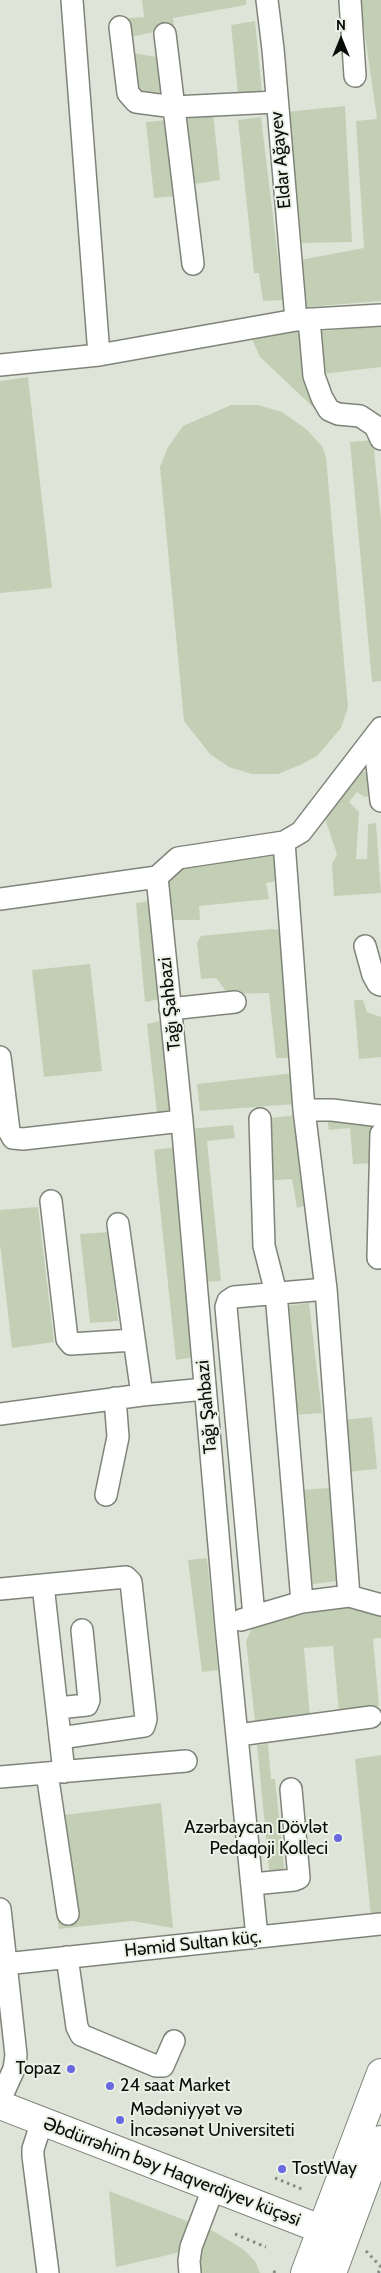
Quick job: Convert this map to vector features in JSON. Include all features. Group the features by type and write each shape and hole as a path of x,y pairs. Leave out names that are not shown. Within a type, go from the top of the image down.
{"main road":[{"path":"344,2240 381,2073"},
{"name":"Əbdürrəhim bəy Haqverdiyev küçəsi","path":"0,2104 344,2240"},
{"path":"312,2273 344,2240 381,2140"}],"street":[{"path":"72,0 99,355"},
{"name":"Eldar Ağayev","path":"267,0 273,49 276,102 303,320 314,376 329,410 338,414 360,416 375,426 381,438"},
{"path":"350,0 355,76"},
{"path":"120,27 128,93 136,102 174,107 276,102"},
{"path":"165,34 193,264"},
{"path":"0,365 99,355 303,320 381,315"},
{"path":"377,733 381,801"},
{"path":"0,899 157,877 178,858 284,842 301,832 377,733"},
{"path":"284,842 304,1110 326,1289 349,1596"},
{"name":"Tağı Şahbazi","path":"157,877 182,1121 226,1626 257,1937"},
{"path":"365,946 373,975 381,986"},
{"path":"170,1009 235,1002"},
{"path":"0,1057 8,1131 13,1138 23,1139 182,1121"},
{"path":"304,1110 332,1110 381,1116"},
{"path":"260,1119 264,1246 276,1293 302,1602"},
{"path":"378,1258 381,1134"},
{"path":"51,1202 67,1339 72,1344 134,1340"},
{"path":"118,1224 142,1395"},
{"path":"254,1616 226,1307 228,1301 234,1297 326,1289"},
{"path":"0,1414 116,1398 205,1389"},
{"path":"106,1495 118,1437 116,1398"},
{"path":"0,1589 126,1577 131,1582 146,1719 144,1726 60,1738"},
{"path":"43,1585 60,1738 55,1772 68,1914"},
{"path":"226,1626 302,1602 349,1596 381,1606"},
{"path":"57,1708 87,1705 89,1700 82,1630"},
{"path":"238,1735 371,1717"},
{"path":"0,1777 186,1761"},
{"path":"253,1884 299,1878 291,1789"},
{"path":"0,1909 16,2055 14,2069 0,2100"},
{"name":"Həmid Sultan küç.","path":"6,1964 381,1924"},
{"path":"67,1957 77,2027 81,2035 156,2066 163,2066 174,2042"},
{"path":"42,2121 33,2156 48,2273"},
{"path":"190,2273 191,2247 213,2189"}],"path":[{"path":"275,2178 304,2190"},
{"path":"235,2234 266,2247"},
{"path":"344,2240 381,2268 378,2273"}],"green space":[{"path":"142,0 246,0 246,5 173,18 174,28 130,37 129,18 144,17"},
{"path":"360,0 381,0 381,301 305,307 300,260 364,248 356,121 377,119"},
{"path":"255,21 262,92 238,94 231,25"},
{"path":"132,53 157,57 165,100 138,96"},
{"path":"345,106 352,242 300,243 286,112"},
{"path":"213,112 220,180 194,184 185,114"},
{"path":"261,117 283,300 263,301 259,273 254,273 238,120"},
{"path":"169,120 177,196 154,198 146,122"},
{"path":"381,325 381,367 322,374 317,332"},
{"path":"301,331 314,408 260,357 252,339"},
{"path":"28,377 52,588 0,593 0,381"},
{"path":"231,405 258,405 282,412 306,429 322,446 326,457 348,707 341,728 317,756 278,774 252,774 229,767 210,754 184,721 160,467 168,447 183,426"},
{"path":"373,440 381,520 381,681 372,682 350,442"},
{"path":"360,770 374,776 374,795 365,797 357,792 349,802 359,812 356,859 367,859 368,824 376,823 381,893 334,896 332,864 337,854 323,813"},
{"path":"273,852 277,881 266,883 269,899 199,906 200,920 172,920 167,879 182,865"},
{"path":"149,901 160,999 145,1002 136,903"},
{"path":"272,929 282,930 294,1058 276,1058 269,993 228,994 216,978 201,979 197,943 201,936"},
{"path":"90,964 102,1071 44,1077 32,970"},
{"path":"354,1000 363,1000 367,1012 381,1017 381,1057 359,1059"},
{"path":"161,1021 171,1112 157,1114 147,1024"},
{"path":"294,1073 296,1104 200,1111 197,1084"},
{"path":"298,1115 306,1205 297,1208 292,1179 266,1181 260,1119"},
{"path":"327,1117 347,1118 379,1127 378,1163 353,1164 350,1128 329,1130"},
{"path":"233,1125 235,1138 207,1141 221,1281 203,1282 189,1129"},
{"path":"175,1147 194,1357 176,1360 154,1150"},
{"path":"38,1207 54,1342 12,1348 0,1244 0,1210"},
{"path":"109,1232 118,1321 90,1323 80,1234"},
{"path":"309,1303 322,1413 293,1415 286,1306"},
{"path":"372,1417 377,1469 347,1472 343,1420"},
{"path":"329,1488 337,1581 307,1585 299,1490"},
{"path":"207,1558 218,1670 202,1672 188,1560"},
{"path":"339,1608 356,1608 381,1616 381,1638 373,1639 379,1706 339,1713 333,1646 304,1648 310,1716 255,1721 246,1641 252,1628 271,1620"},
{"path":"268,1744 271,1779 275,1779 285,1876 270,1878 257,1745"},
{"path":"381,1755 381,1915 371,1916 355,1759"},
{"path":"62,1796 64,1815 161,1803 173,1928 132,1921 59,1929 42,1799"},
{"path":"109,2191 213,2231 243,2249 255,2261 260,2273 198,2273 181,2252 116,2267"}],"place":[{"name":"Azərbaycan Dövlət Pedaqoji Kolleci","path":"338,1838"},
{"name":"Topaz","path":"71,2069"},
{"name":"24 saat Market","path":"110,2086"},
{"name":"Mədəniyyət və İncəsənət Universiteti","path":"120,2120"},
{"name":"TostWay","path":"282,2169"}]}
